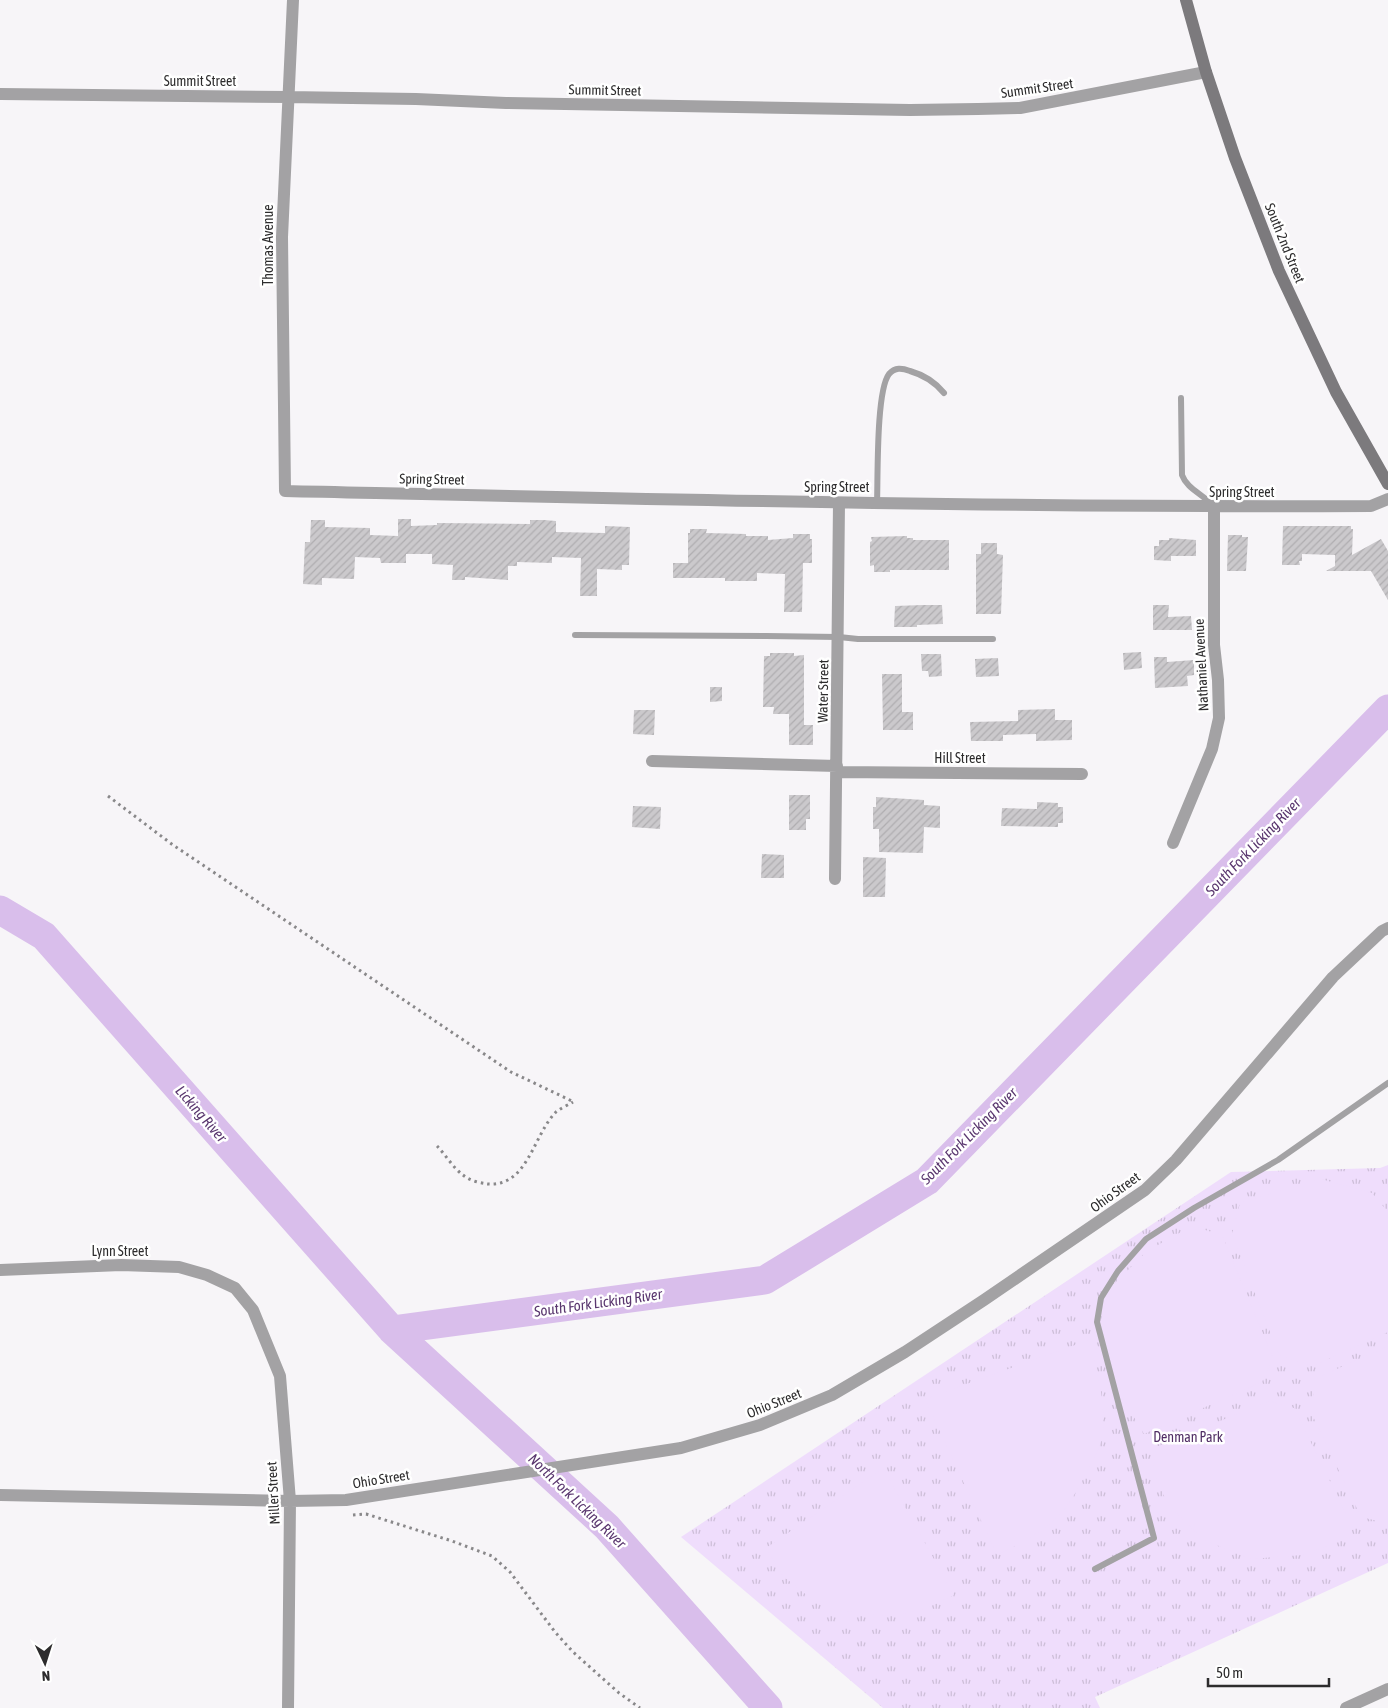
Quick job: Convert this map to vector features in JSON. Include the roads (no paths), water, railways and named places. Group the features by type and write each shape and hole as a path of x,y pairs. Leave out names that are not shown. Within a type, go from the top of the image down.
{"street":[{"name":"Thomas Avenue","path":"285,491 282,237 293,0"},
{"name":"South 2nd Street","path":"1186,0 1206,72 1235,158 1279,271 1336,392 1388,484"},
{"name":"Summit Street","path":"0,94 416,99 506,103 900,110 1020,108 1206,72"},
{"name":"Spring Street","path":"285,491 839,503 1214,507 1372,506 1388,499"},
{"name":"Water Street","path":"835,879 839,503"},
{"name":"Nathaniel Avenue","path":"1173,843 1212,749 1219,718 1218,680 1214,645 1214,507"},
{"name":"Hill Street","path":"652,761 837,769 1082,774"},
{"name":"Ohio Street","path":"0,1495 290,1501 346,1500 681,1448 721,1438 769,1422 832,1395 905,1352 1145,1190 1176,1160 1333,977 1382,931 1388,928"},
{"name":"Lynn Street","path":"0,1270 121,1265 179,1266 207,1274 235,1288"},
{"name":"Miller Street","path":"235,1288 253,1310 280,1376 290,1501 288,1708"},
{"path":"1346,1708 1388,1689"}],"lane":[{"path":"877,503 880,411 883,388 889,374 900,368 910,371 931,380 944,394"},
{"path":"1181,398 1182,474 1184,482 1202,494 1214,507"},
{"path":"574,635 993,639"},
{"path":"1095,1569 1154,1538 1097,1322 1101,1298 1118,1270 1146,1239 1194,1208 1278,1160 1388,1083"}],"waterway":[{"name":"South Fork Licking River","path":"392,1330 765,1280 927,1181 1388,709"},
{"name":"Licking River","path":"0,910 44,936 392,1330 607,1527 768,1708"}],"park label":[{"name":"Denman Park","path":"1188,1437"}],"water label":[{"name":"North Fork Licking River","path":"577,1501"}]}
